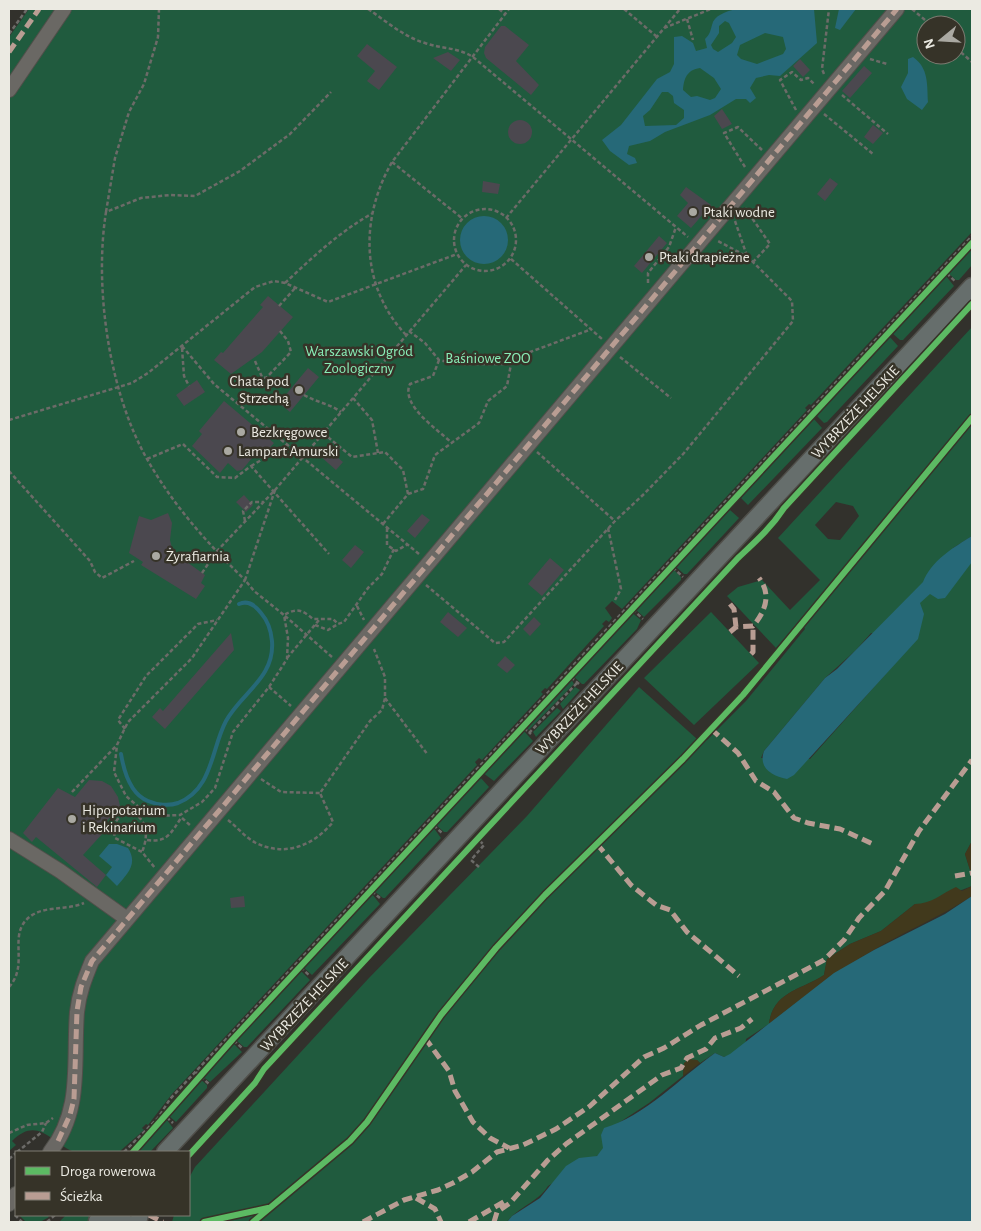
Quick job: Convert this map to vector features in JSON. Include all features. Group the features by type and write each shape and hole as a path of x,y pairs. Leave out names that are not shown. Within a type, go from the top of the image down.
{"main road":[{"name":"WYBRZEŻE HELSKIE","path":"166,1151 182,1128 964,285"},
{"name":"WYBRZEŻE HELSKIE","path":"173,1151 182,1128"},
{"path":"99,1219 116,1217 124,1222"}],"street":[{"path":"9,90 64,9"},
{"path":"54,1147 70,1115 74,1099 77,1011 81,987 92,960 416,574 610,347 731,210 814,106 823,86 897,9"},
{"path":"9,839 60,871 127,919"}],"path":[{"path":"9,34 27,9"},
{"path":"159,9 158,38 144,84 129,112 115,158 103,232 102,292 118,388 147,459 173,500 216,552 254,591 340,664"},
{"path":"182,346 214,384 420,554 416,574 423,583 496,643 500,643 614,521 644,494 684,453 792,321 792,301 748,257 676,226 473,57 463,51 426,44 412,38 368,9"},
{"path":"498,9 505,14"},
{"path":"406,335 395,323 376,284 368,255 373,213 383,177 392,162 509,9"},
{"path":"624,9 656,36"},
{"path":"506,218 680,9"},
{"path":"663,29 711,9"},
{"path":"823,86 822,69 829,9"},
{"path":"687,19 693,40"},
{"path":"866,58 872,51"},
{"path":"796,110 780,80 792,72 801,80 808,78 823,86 888,134"},
{"path":"106,212 141,198 170,195 195,196 240,171 290,134 331,92"},
{"path":"814,106 873,154"},
{"path":"746,168 724,133 738,127 762,150"},
{"path":"392,162 463,219"},
{"path":"728,222 731,210 743,204 770,244 753,262"},
{"path":"481,210 499,212 506,218 516,235 516,247 511,259 500,268 483,272 466,265 457,254 454,240 457,228 463,219 481,210"},
{"path":"731,210 748,257"},
{"path":"286,283 331,240 350,226 373,213"},
{"path":"648,285 648,273 669,247 676,226"},
{"path":"705,239 719,234"},
{"path":"125,1151 178,1099 198,1074 298,965 943,271 972,236"},
{"path":"943,271 972,244"},
{"path":"669,247 674,247"},
{"path":"9,420 132,383 148,373 255,287 274,281 286,283 328,302 457,254"},
{"path":"511,259 610,347 671,398"},
{"path":"202,573 216,552 275,490 466,265"},
{"path":"943,271 964,285"},
{"path":"279,306 296,287"},
{"path":"409,331 425,343 439,360 460,364 511,364 522,355 592,329"},
{"path":"255,361 262,377 266,378 291,352 288,341 280,331"},
{"path":"182,346 184,376 189,386"},
{"path":"439,360 433,376 410,384 408,390 419,414 452,442"},
{"path":"383,524 408,494 423,488 435,455 480,423 488,401 507,386 511,364"},
{"path":"304,395 319,404 333,406 341,412"},
{"path":"353,398 372,420 378,453"},
{"path":"323,433 352,457 385,452 403,470 408,494"},
{"path":"147,459 183,444 217,477 235,478 251,466 287,445"},
{"path":"529,457 536,450 614,521"},
{"path":"251,466 275,490 329,554"},
{"path":"9,471 90,561 95,572 102,578 134,561"},
{"path":"72,792 117,745 128,722 192,658 244,580 275,490"},
{"path":"245,521 243,511 252,502 263,502"},
{"path":"387,528 386,545 396,551 408,544"},
{"path":"608,528 621,589 615,600"},
{"path":"315,625 328,630 344,622 368,588 382,574 394,549"},
{"path":"670,564 684,578"},
{"path":"356,605 364,620"},
{"path":"630,607 644,620"},
{"path":"284,615 294,610 302,610 313,619 333,619 338,624"},
{"path":"284,615 288,638 286,659"},
{"path":"125,729 118,720 146,676 198,624 218,619"},
{"path":"117,745 114,772 126,796 141,809 156,816 180,815 202,802 215,788 233,732 270,687 286,659 319,620"},
{"path":"320,793 370,721 382,710 385,698 385,677 373,644 367,651"},
{"path":"568,674 583,688"},
{"path":"530,733 577,683"},
{"path":"270,687 299,714"},
{"path":"385,698 428,755"},
{"path":"521,725 536,739"},
{"path":"250,772 282,792 320,793"},
{"path":"217,812 255,842 281,850 293,848 314,842 333,822 320,793"},
{"path":"137,816 141,809"},
{"path":"142,852 147,840 145,824 137,816 129,814 122,816 113,827 115,838 142,852 164,875"},
{"path":"147,840 158,842 165,838 182,818"},
{"path":"430,822 445,836"},
{"path":"106,823 113,827"},
{"path":"472,845 484,831"},
{"path":"479,867 471,860 484,845 480,841"},
{"path":"369,889 384,902"},
{"path":"9,987 16,978 20,965 18,936 22,926 34,914 74,907 96,897"},
{"path":"298,965 313,978"},
{"path":"231,1038 245,1051"},
{"path":"198,1074 212,1087"},
{"path":"164,1114 182,1128"},
{"path":"134,1151 164,1114"},
{"path":"9,1133 27,1125 46,1123 42,1132 19,1151"}],"green space":[{"name":"Warszawski Ogród Zoologiczny","path":"29,9 972,9 972,232 811,405 809,404 805,408 807,410 622,609 612,601 605,608 612,618 609,622 606,620 602,624 604,626 547,689 545,688 541,692 543,694 482,760 479,758 475,762 477,765 172,1094 148,1125 146,1124 142,1128 144,1130 120,1151 72,1151 43,1133 36,1131 21,1134 12,1141 16,1145 9,1151 9,37"},
{"path":"972,247 972,265 959,280 956,280 948,273"},
{"path":"946,276 954,286 903,340 900,340 892,333"},
{"path":"972,327 972,536 953,548 970,563 972,562 972,841 965,854 970,870 972,870 972,886 925,904 915,904 881,931 850,944 827,959 824,975 782,998 772,1013 769,1024 746,1039 745,1050 724,1057 715,1053 700,1063 697,1060 689,1060 684,1064 683,1076 649,1103 617,1124 624,1139 548,1186 544,1192 516,1212 507,1222 172,1222 174,1216 190,1216 190,1176 195,1167 368,979 527,816 639,687 697,739 707,740 746,701 805,629 800,621 776,648 727,596 738,587 762,580 790,610 820,580 778,538","holes":["836,502 853,506 859,516 840,540 828,539 815,525","871,633 914,642 810,759 761,758 764,751 825,678 856,650"]},
{"path":"889,336 898,346 824,423 816,415"},
{"path":"813,418 822,428 748,505 739,496"},
{"path":"730,510 739,518 687,574 684,574 675,566 726,511"},
{"path":"673,569 681,577 681,580 644,617 635,609"},
{"path":"631,612 641,620 637,629 582,684 573,676"},
{"path":"711,612 759,663 694,725 644,678"},
{"path":"571,679 574,684 529,730 526,727"},
{"path":"575,687 580,690 563,709 560,704"},
{"path":"557,708 561,711 536,737 533,732"},
{"path":"523,730 533,741 494,781 483,773"},
{"path":"480,777 489,787 447,832 444,832 436,825"},
{"path":"433,827 441,838 385,898 374,891"},
{"path":"372,894 380,904 312,975 303,967"},
{"path":"300,970 310,980 247,1047 244,1047 236,1040"},
{"path":"233,1043 242,1052 210,1082 202,1076"},
{"path":"200,1079 207,1085 207,1088 176,1122 169,1116"},
{"path":"167,1120 173,1128 151,1151 138,1151"},
{"path":"20,1216 49,1217 40,1222 26,1222"},
{"path":"65,1216 94,1216 87,1222 59,1222"}],"sand":[{"path":"972,841 972,870 970,870 965,854"},
{"path":"972,886 972,896 948,911 858,959 769,1024 776,1005 782,998 824,975 827,959 850,944 881,931 915,904 931,900 956,887 962,891"},
{"path":"689,1059 697,1060 700,1063 683,1076 684,1063"}],"water":[{"path":"735,9 814,9 817,43 780,76 769,75 756,78 750,88 756,98 750,103 746,99 736,99 710,115 665,132 650,141 629,146 627,154 635,158 637,163 629,165 610,151 602,140 621,125 657,79 670,72 674,64 674,37 682,36 693,43 696,51 707,48 705,39 710,33 715,19 721,14","holes":["725,21 729,23 736,37 732,43 718,52 711,45 719,33 719,26","765,33 783,37 786,49 783,54 757,64 741,59 737,55 740,45","700,68 714,78 721,89 715,98 710,100 697,96 691,97 683,90 687,75","662,92 668,92 673,96 674,103 684,110 684,118 676,125 645,126 643,116 650,110"]},
{"path":"839,9 856,9 840,30 835,28"},
{"path":"913,57 916,59 916,65 921,65 925,72 928,102 922,110 907,99 901,87 908,73 908,59"},
{"path":"484,216 493,218 501,223 506,231 508,240 506,249 501,257 493,262 484,264 475,262 467,257 462,249 460,240 462,231 467,223 475,218"},
{"path":"972,536 972,562 945,598 938,599 930,594 920,603 924,614 918,639 794,775 787,779 776,776 768,770 763,762 764,751 825,678 837,669 923,582 937,561"},
{"path":"109,844 117,844 128,848 132,859 132,864 125,877 117,886 106,875 112,867 99,856"},
{"path":"972,896 972,1222 507,1222 512,1216 540,1198 566,1166 579,1158 597,1156 603,1148 601,1135 604,1128 619,1123 648,1106 715,1053 724,1057 730,1054 834,973 874,950 945,914"}],"building":[{"path":"501,26 505,26 529,45 516,61 539,85 531,95 486,58 484,53 485,47"},
{"path":"367,44 397,67 379,90 367,81 375,71 357,56"},
{"path":"448,52 460,60 451,71 433,58"},
{"path":"800,59 810,70 803,77 793,66"},
{"path":"864,66 872,73 850,98 842,91"},
{"path":"722,109 732,124 722,129 714,116"},
{"path":"520,120 525,121 531,127 531,137 525,143 520,144 515,143 509,137 508,132 509,127 515,121"},
{"path":"873,125 883,133 873,144 864,137"},
{"path":"830,178 838,184 825,201 817,194"},
{"path":"483,181 500,184 498,194 482,192"},
{"name":"Ptaki wodne","path":"686,187 711,205 691,228 677,216 688,203 680,195"},
{"name":"Ptaki drapieżne","path":"659,236 667,243 642,273 634,266"},
{"path":"268,296 293,317 262,352 231,374 214,360 221,352 223,353 263,307 260,305"},
{"name":"Chata pod Strzechą","path":"308,368 319,377 290,412 279,403"},
{"path":"197,380 205,392 184,406 176,395"},
{"path":"224,401 274,443 260,459 257,455 253,457 242,470 237,471 228,463 220,473 192,446 202,434 199,431"},
{"path":"326,448 343,462 336,470 320,456"},
{"path":"244,495 253,505 246,512 236,502"},
{"name":"Żyrafiarnia","path":"168,513 172,523 170,540 173,552 205,575 201,583 205,586 196,599 141,565 143,562 129,553 139,516 151,520"},
{"path":"422,514 430,520 415,538 407,531"},
{"path":"355,545 364,552 351,568 342,560"},
{"path":"550,558 564,570 542,596 528,584"},
{"path":"448,612 467,628 458,637 440,622"},
{"path":"534,617 541,624 530,636 523,629"},
{"path":"231,633 234,650 165,729 152,717 160,708 163,711"},
{"path":"505,656 515,665 507,673 497,665"},
{"name":"Hipopotarium i Rekinarium","path":"89,780 102,781 111,786 118,797 120,806 100,829 104,832 83,855 106,875 97,887 36,837 32,842 23,833 58,788 75,797"},
{"path":"244,896 245,907 231,908 230,898"}],"waterway":[{"path":"121,754 126,775 132,788 148,801 163,805 178,803 189,797 198,788 210,767 226,721 232,711 263,675 272,654 272,637 266,619 251,604 239,604"}],"marked path":[{"path":"9,52 39,9"},
{"path":"58,1141 70,1115 74,1099 77,1011 81,987 92,961 897,9"},
{"path":"730,632 736,627 753,626 761,615 766,597 763,584 759,578"},
{"path":"730,604 734,609 736,627"},
{"path":"751,654 753,652 753,626"},
{"path":"711,729 738,753 756,781 774,792 794,818 808,823 840,829 873,844"},
{"path":"363,1222 404,1200 438,1190 453,1183 472,1172 497,1152 523,1145 556,1129 590,1106 644,1057 664,1048 701,1025 824,960 844,940 859,918 885,891 919,831 972,760"},
{"path":"597,844 631,885 656,905 670,910 687,932 739,976"},
{"path":"955,876 972,873"},
{"path":"494,1222 497,1212 510,1203 548,1160 566,1144 662,1075 681,1068 687,1058 706,1049 715,1038 741,1028 752,1019"},
{"path":"425,1038 449,1071 455,1091 473,1122 490,1138 509,1148"},
{"path":"416,1198 435,1209 441,1222"},
{"path":"469,1222 507,1200"},
{"path":"151,1216 163,1222"}],"cycle path":[{"path":"134,1151 233,1039 972,243"},
{"path":"190,1154 255,1083 264,1069 738,558 757,540 784,508 972,304"},
{"path":"253,1222 350,1141 367,1122 441,1015 496,948 545,895 683,759 743,695 972,418"},
{"path":"204,1222 268,1208"}],"place":[{"name":"Ptaki wodne","path":"693,212"},
{"name":"Ptaki drapieżne","path":"649,257"},
{"name":"Chata pod Strzechą","path":"299,390"},
{"name":"Bezkręgowce","path":"241,432"},
{"name":"Lampart Amurski","path":"228,451"},
{"name":"Żyrafiarnia","path":"156,556"},
{"name":"Hipopotarium i Rekinarium","path":"72,819"}],"park label":[{"name":"Baśniowe ZOO","path":"488,358"}]}
